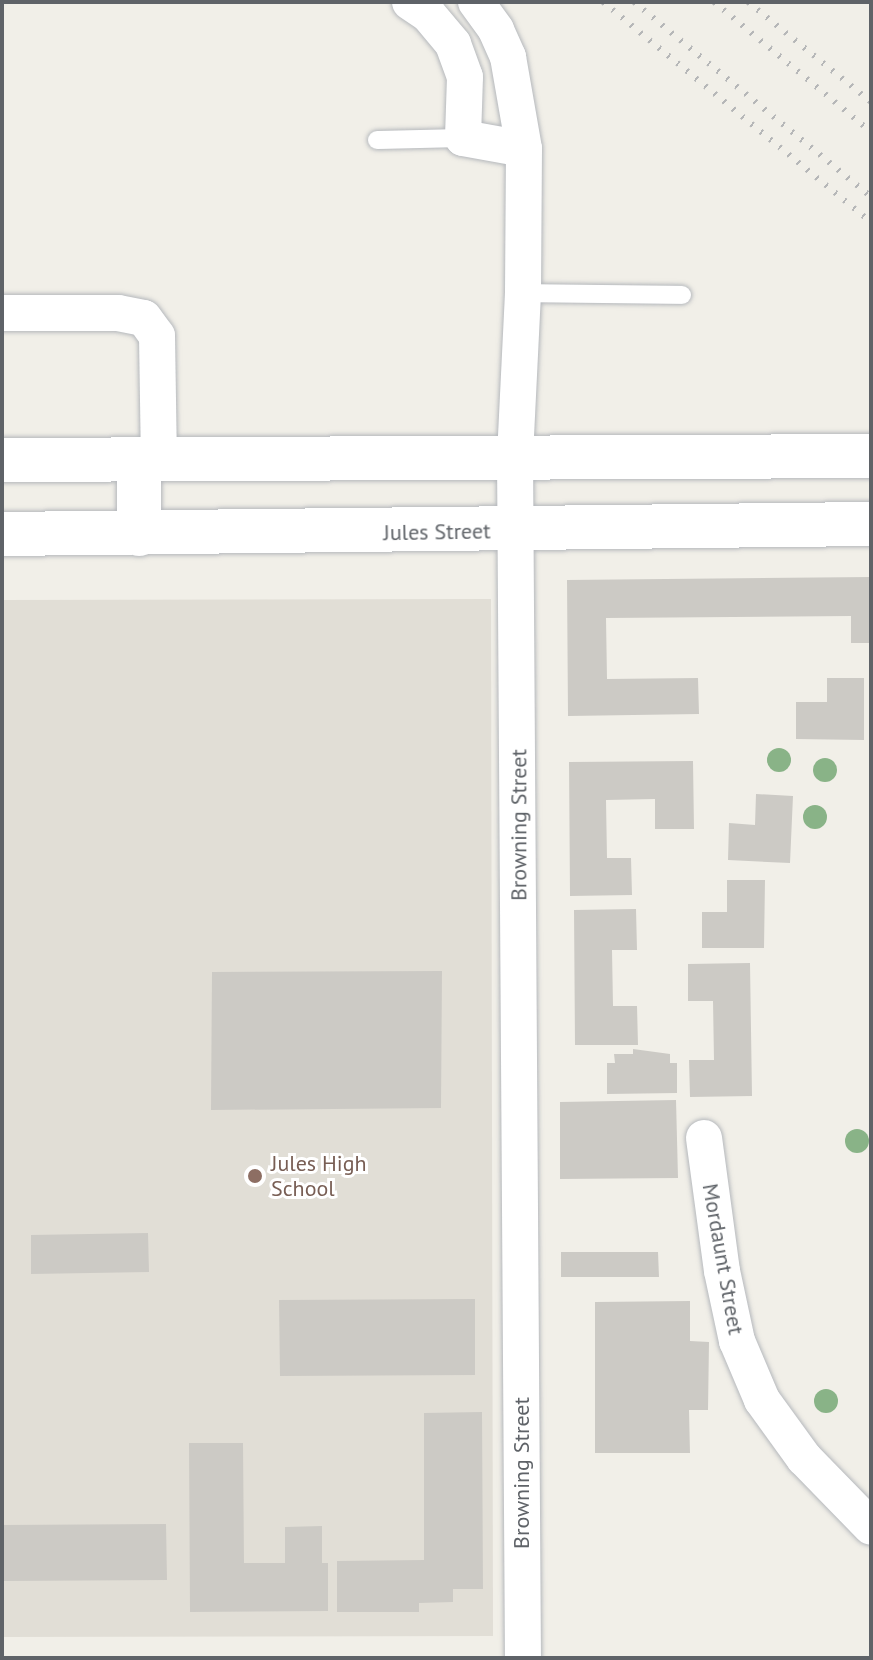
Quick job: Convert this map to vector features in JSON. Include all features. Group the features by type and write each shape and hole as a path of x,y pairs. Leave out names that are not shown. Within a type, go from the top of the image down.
{"main road":[{"path":"2,460 515,455 871,456"},
{"path":"139,534 149,459"},
{"name":"Jules Street","path":"2,534 871,524"}],"street":[{"path":"410,2 428,14 453,44 465,77 463,138 524,149"},
{"name":"Browning Street","path":"476,2 496,30 508,57 524,149 523,293 515,455 523,1658"},
{"path":"2,313 118,313 144,318 157,336 149,459"},
{"name":"Mordaunt Street","path":"704,1138 710,1200 737,1341 762,1400 804,1458 871,1527"}],"lane":[{"path":"377,140 463,138"},
{"path":"523,293 682,295"}],"shaded area":[{"name":"Jules High School","path":"491,599 493,1636 2,1637 2,600"}],"building":[{"path":"871,577 871,643 851,643 851,616 606,618 607,679 698,678 699,714 568,716 567,580"},
{"path":"827,678 864,678 864,740 796,739 796,702 827,702"},
{"path":"693,761 694,829 655,829 655,799 606,800 607,858 631,858 632,895 570,896 569,762"},
{"path":"756,794 793,796 790,863 728,860 729,823 755,825"},
{"path":"727,880 765,880 764,948 702,948 702,912 727,912"},
{"path":"636,909 637,950 612,950 613,1006 637,1006 638,1045 575,1045 574,910"},
{"path":"750,963 752,1096 690,1097 689,1060 714,1060 713,1001 688,1001 688,964"},
{"path":"442,971 441,1108 211,1110 212,972"},
{"path":"633,1049 670,1054 670,1063 677,1063 677,1093 607,1094 607,1063 615,1063 614,1054 633,1054"},
{"path":"676,1100 678,1178 560,1179 560,1102"},
{"path":"148,1233 149,1272 31,1274 31,1235"},
{"path":"561,1252 658,1252 659,1277 561,1277"},
{"path":"475,1299 475,1375 280,1376 279,1300"},
{"path":"690,1301 690,1341 709,1342 708,1410 689,1410 690,1453 595,1453 595,1302"},
{"path":"482,1412 483,1589 453,1589 453,1602 419,1603 419,1612 337,1612 337,1561 424,1560 424,1413"},
{"path":"189,1443 243,1443 244,1563 285,1563 285,1527 322,1526 322,1563 328,1563 328,1611 190,1612"},
{"path":"166,1524 167,1580 2,1581 2,1525"}],"railway":[{"path":"603,2 871,222"},
{"path":"634,2 871,197"},
{"path":"714,2 871,132"},
{"path":"748,2 871,102"}],"place":[{"name":"Jules High School","path":"255,1176"}]}
